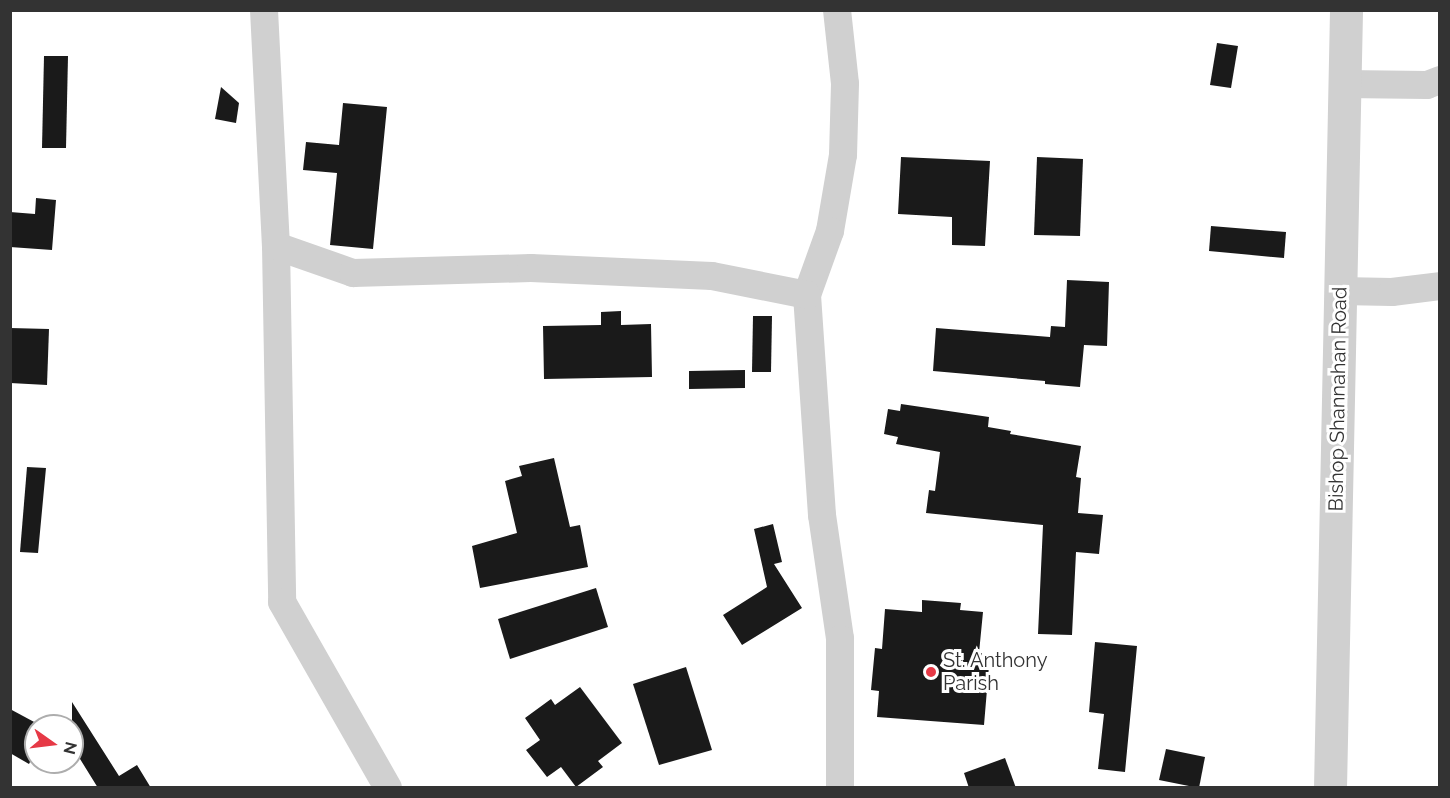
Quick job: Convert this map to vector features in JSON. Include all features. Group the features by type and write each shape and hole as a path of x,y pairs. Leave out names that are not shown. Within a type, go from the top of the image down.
{"street":[{"path":"264,10 276,246 282,602 388,788"},
{"path":"837,10 844,84 843,155 830,231 807,295 822,514 840,639 840,788"},
{"name":"Bishop Shannahan Road","path":"1329,788 1346,10"},
{"path":"1344,84 1427,85 1440,80"},
{"path":"276,246 353,273 531,268 712,276 807,295"},
{"path":"1340,291 1392,292 1440,286"}],"building":[{"path":"1217,43 1238,46 1231,88 1210,85"},
{"path":"44,56 68,56 66,148 42,148"},
{"path":"221,87 239,103 236,123 215,119"},
{"path":"343,103 387,107 373,249 330,245 337,173 303,170 306,142 339,145"},
{"path":"901,157 990,161 985,246 952,245 952,217 898,214"},
{"path":"1037,157 1083,159 1080,236 1034,235"},
{"path":"36,198 56,200 52,250 10,247 10,212 35,214"},
{"path":"1211,226 1286,232 1284,258 1209,251"},
{"path":"1067,280 1109,282 1107,346 1084,345 1080,387 1045,384 1045,381 933,371 936,328 1050,337 1051,326 1065,327"},
{"path":"621,311 621,325 651,324 652,377 544,379 543,326 601,325 601,312"},
{"path":"753,316 772,316 771,372 752,372"},
{"path":"10,328 49,329 47,385 10,383"},
{"path":"745,370 745,388 689,389 689,371"},
{"path":"901,404 989,417 988,427 1011,431 1010,434 1081,446 1076,477 1081,478 1078,513 1103,515 1099,554 1076,552 1072,635 1038,634 1043,525 926,513 929,490 935,491 940,452 896,444 898,437 884,434 888,409 900,411"},
{"path":"554,458 570,527 580,525 588,567 480,588 472,546 517,533 505,481 522,476 519,466"},
{"path":"27,467 46,468 38,553 20,552"},
{"path":"773,524 782,562 774,564 802,608 742,645 723,615 767,587 754,529"},
{"path":"596,588 608,627 510,659 498,619"},
{"name":"St. Anthony Parish","path":"922,600 961,603 960,610 983,612 979,653 990,654 984,725 877,717 879,691 871,690 875,648 882,649 885,609 922,612"},
{"path":"1095,642 1137,646 1125,772 1098,769 1104,714 1089,712"},
{"path":"686,667 712,750 659,765 633,684"},
{"path":"580,687 622,743 598,761 603,767 576,787 561,767 547,777 526,750 540,740 525,718 551,699 555,705"},
{"path":"72,702 80,714 72,714"},
{"path":"10,709 24,717 24,761 10,753"},
{"path":"84,721 119,776 137,765 151,788 98,788 84,765"},
{"path":"1166,749 1205,757 1199,788 1159,780"},
{"path":"1005,758 1016,788 969,788 964,773"}],"place":[{"name":"St. Anthony Parish","path":"931,672"}]}
